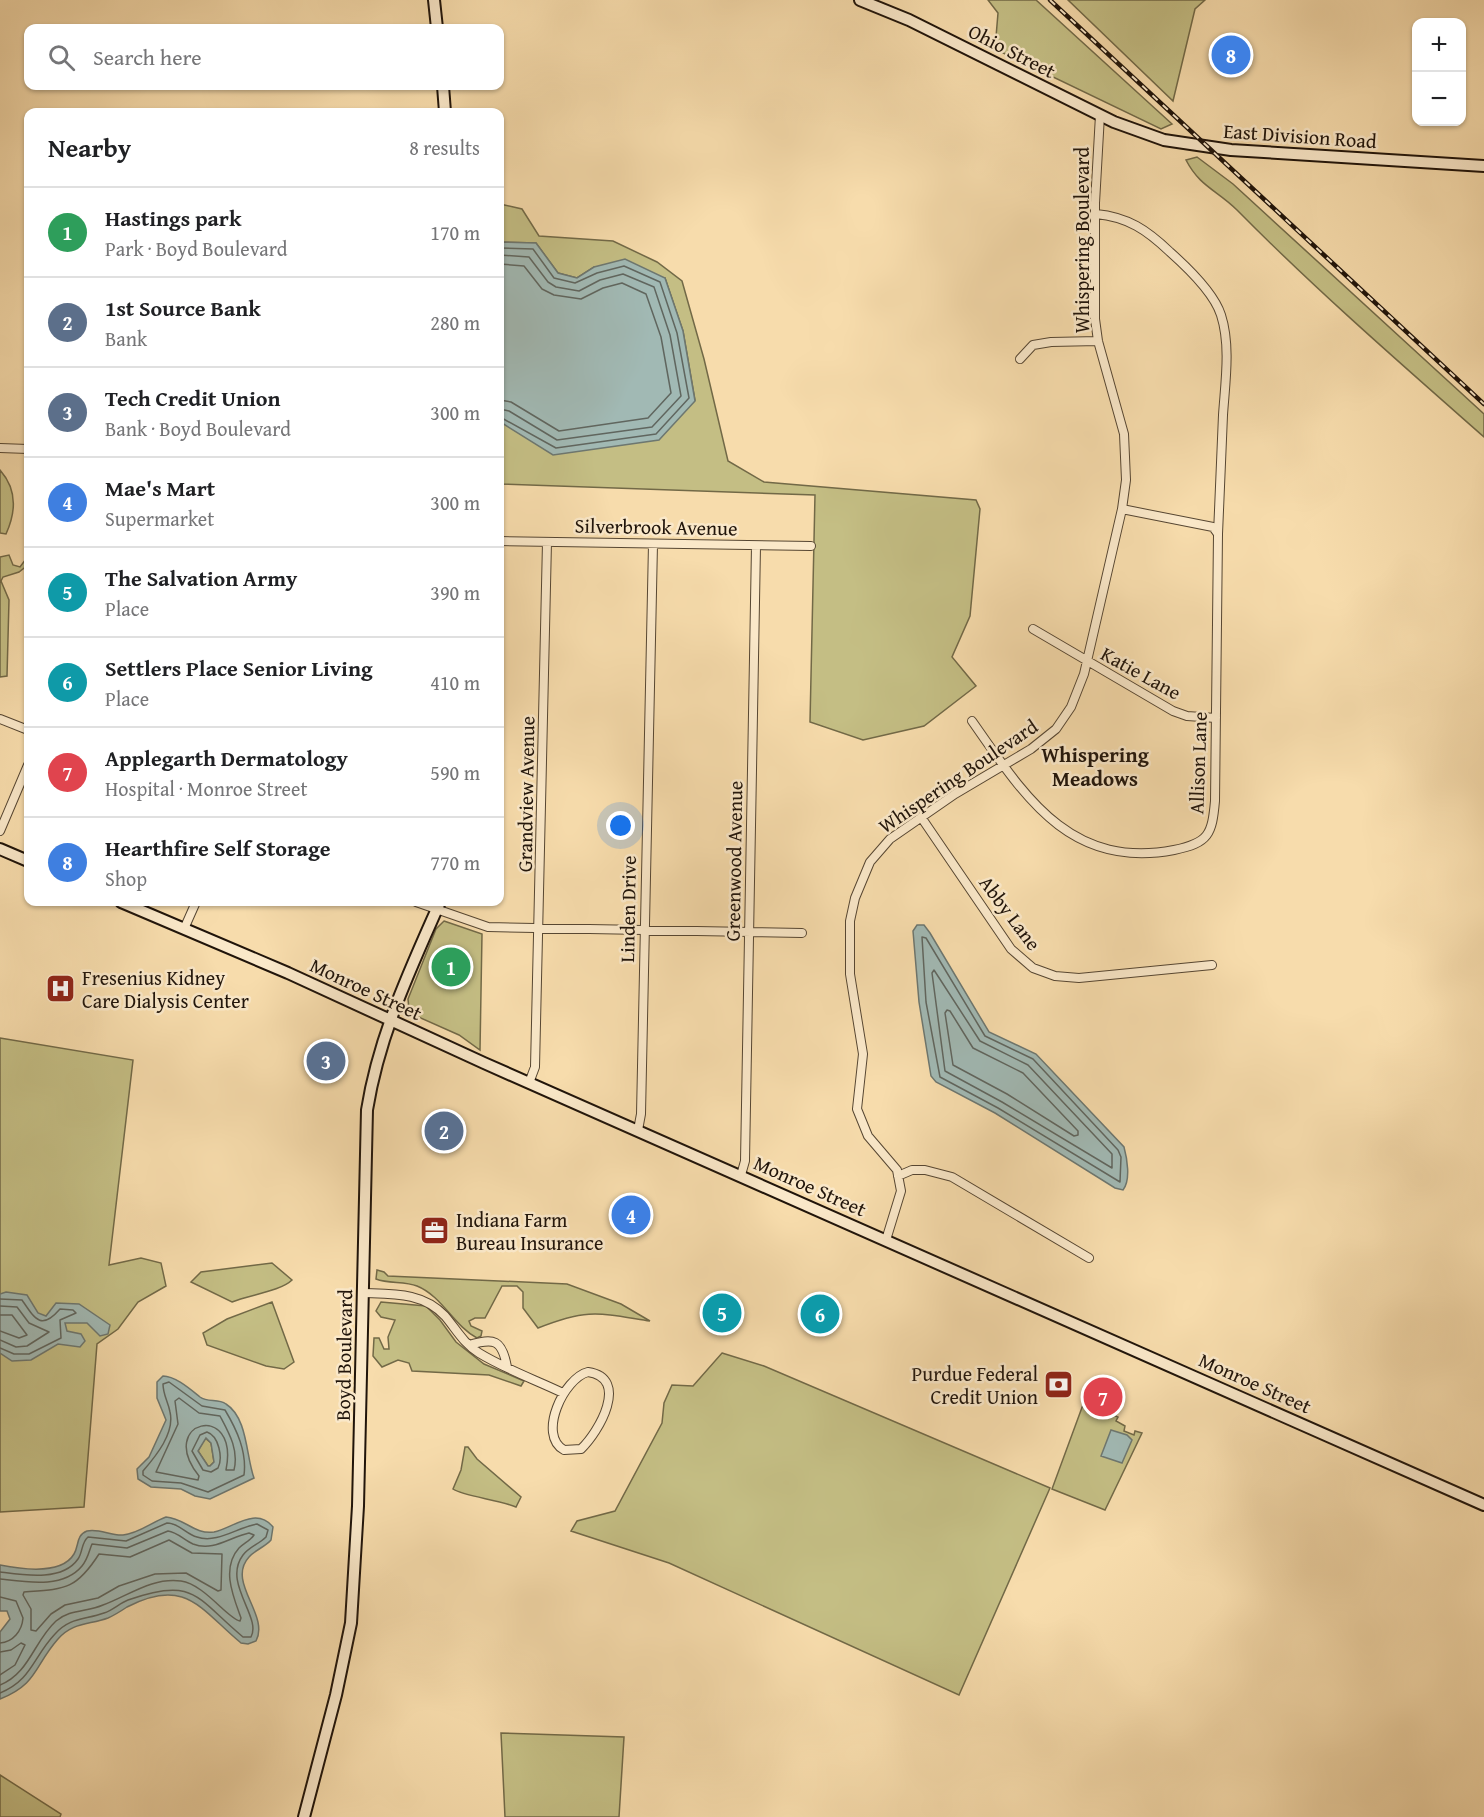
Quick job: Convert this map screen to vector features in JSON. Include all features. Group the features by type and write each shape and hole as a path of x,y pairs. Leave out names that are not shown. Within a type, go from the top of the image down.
{"street":[{"path":"434,0 437,24"},
{"name":"Ohio Street","path":"860,0 909,20 1114,122"},
{"path":"443,90 445,108"},
{"name":"Whispering Boulevard","path":"898,1176 889,1158 863,1130 857,1109 864,1054 850,974 850,921 855,898 870,862 890,839 1031,750 1056,729 1078,694 1122,509 1126,480 1124,434 1098,341 1094,302 1100,115"},
{"name":"East Division Road","path":"1114,122 1145,134 1185,144 1231,150 1484,166"},
{"name":"Allison Lane","path":"972,722 1037,809 1051,821 1088,842 1139,853 1181,849 1203,841 1212,828 1225,333 1221,313 1195,275 1149,232 1124,219 1096,214"},
{"path":"1020,358 1033,345 1051,342 1098,341"},
{"path":"0,448 24,449"},
{"path":"1122,509 1213,527 1218,534"},
{"name":"Silverbrook Avenue","path":"504,541 811,546"},
{"name":"Grandview Avenue","path":"529,1083 535,1067 540,929 547,542"},
{"name":"Linden Drive","path":"638,1130 641,1114 652,544"},
{"name":"Greenwood Avenue","path":"741,1175 745,1161 756,546"},
{"name":"Katie Lane","path":"1034,629 1173,711 1187,716 1216,718"},
{"path":"0,719 24,728"},
{"path":"0,831 24,774"},
{"name":"Abby Lane","path":"921,818 1011,949 1033,968 1055,976 1079,978 1212,964"},
{"path":"0,849 24,859"},
{"name":"Monroe Street","path":"130,906 288,973 529,1083 1484,1505"},
{"path":"184,929 194,906"},
{"name":"Boyd Boulevard","path":"304,1817 336,1695 351,1623 358,1516 367,1110 374,1069 389,1020 438,906"},
{"path":"440,906 488,927 802,933"},
{"path":"886,1240 901,1191 898,1176 912,1170 925,1170 952,1177 1089,1258"},
{"path":"363,1293 404,1294 430,1302 469,1345 507,1367 563,1393"},
{"path":"469,1345 491,1340 499,1343 504,1352 507,1367"},
{"path":"588,1372 599,1375 607,1383 609,1397 606,1411 581,1449 564,1450 555,1444 552,1434 563,1393 577,1376 588,1372"}],"shaded area":[{"path":"988,0 1036,0 1172,124 1161,129 995,49 998,13"},
{"path":"1068,0 1205,0 1195,9 1173,101"},
{"path":"1197,157 1233,184 1484,414 1484,437 1297,269 1230,203 1203,182 1186,160"},
{"path":"504,205 522,209 539,236 613,241 657,262 682,281 704,359 728,461 764,482 976,500 980,509 970,616 952,657 976,686 924,726 863,740 810,722 815,495 504,484 504,423 695,400 683,331 665,278 594,267 577,278 558,273 536,243 504,242"},
{"path":"0,470 10,485 13,501 12,517 6,534 0,533"},
{"path":"9,555 13,565 20,567 24,562 24,568 3,577 1,581 9,600 7,676 0,677 0,557"},
{"path":"444,921 482,934 480,1050 459,1035 414,1015 409,1009 408,999 436,929"},
{"path":"0,1038 133,1060 109,1265 141,1258 161,1263 166,1286 138,1302 118,1329 97,1344 84,1507 0,1512"},
{"path":"272,1263 292,1280 273,1290 232,1302 191,1282 201,1272"},
{"path":"377,1270 388,1276 567,1284 621,1304 650,1321 594,1314 569,1317 538,1328 523,1308 523,1292 517,1286 502,1286 485,1318 475,1318 469,1321 471,1326 482,1331 481,1336 477,1338 461,1326 426,1291 412,1284 376,1279"},
{"path":"272,1302 294,1362 284,1369 266,1366 207,1345 203,1333 227,1319"},
{"path":"381,1302 426,1306 456,1342 484,1364 524,1381 521,1386 489,1375 412,1371 409,1363 398,1360 382,1367 373,1356 374,1338 379,1338 384,1349 389,1349 388,1337 395,1320 381,1317 376,1311"},
{"path":"722,1353 764,1366 1050,1488 959,1695 669,1563 571,1531 577,1521 615,1511 662,1423 664,1403 672,1385 693,1386"},
{"path":"1084,1402 1118,1417 1116,1421 1125,1426 1124,1431 1134,1435 1135,1431 1142,1433 1105,1510 1052,1489"},
{"path":"205,1438 211,1443 214,1462 210,1466 198,1451"},
{"path":"465,1447 468,1447 477,1459 521,1497 516,1507 453,1489 461,1470"},
{"path":"501,1733 624,1737 619,1817 505,1817"},
{"path":"0,1775 61,1814 60,1817 0,1817"}],"water":[{"path":"504,242 536,243 558,273 577,278 594,267 625,259 665,278 683,331 695,401 659,440 553,455 504,424"},
{"path":"917,925 924,925 930,933 989,1032 1036,1054 1124,1147 1128,1175 1123,1190 1115,1188 995,1113 936,1082 931,1076 919,1002 913,931"},
{"path":"6,1292 27,1295 38,1313 46,1316 56,1303 79,1304 110,1325 108,1334 100,1336 87,1323 65,1323 67,1331 81,1334 85,1341 80,1347 58,1344 31,1360 12,1361 0,1353 0,1294"},
{"path":"163,1376 172,1378 203,1399 223,1402 233,1410 242,1428 254,1478 210,1499 195,1496 181,1489 151,1487 138,1479 137,1469 149,1457 166,1420 157,1398 157,1382","holes":["206,1438 211,1443 214,1462 208,1466 198,1451"]},
{"path":"1111,1430 1127,1435 1132,1440 1122,1463 1101,1456"},
{"path":"166,1517 207,1532 221,1530 252,1518 266,1521 273,1527 271,1540 251,1555 243,1567 242,1577 245,1588 258,1620 259,1631 256,1641 248,1644 241,1643 191,1601 178,1596 164,1595 147,1598 108,1618 69,1630 50,1649 29,1681 0,1699 0,1632 10,1619 7,1611 0,1611 0,1565 40,1569 60,1566 74,1554 79,1538 87,1531 129,1534"}],"railway":[{"path":"1050,0 1484,404"}],"place":[{"name":"Hearthfire Self Storage","path":"1231,55"},
{"name":"Hastings park","path":"451,967"},
{"name":"Fresenius Kidney Care Dialysis Center","path":"61,989"},
{"name":"Tech Credit Union","path":"326,1061"},
{"name":"1st Source Bank","path":"444,1131"},
{"name":"Mae's Mart","path":"631,1215"},
{"name":"Indiana Farm Bureau Insurance","path":"435,1231"},
{"name":"The Salvation Army","path":"722,1313"},
{"name":"Settlers Place Senior Living","path":"820,1314"},
{"name":"Purdue Federal Credit Union","path":"1059,1385"},
{"name":"Applegarth Dermatology","path":"1103,1397"}],"district":[{"name":"Whispering Meadows","path":"1095,767"}]}
